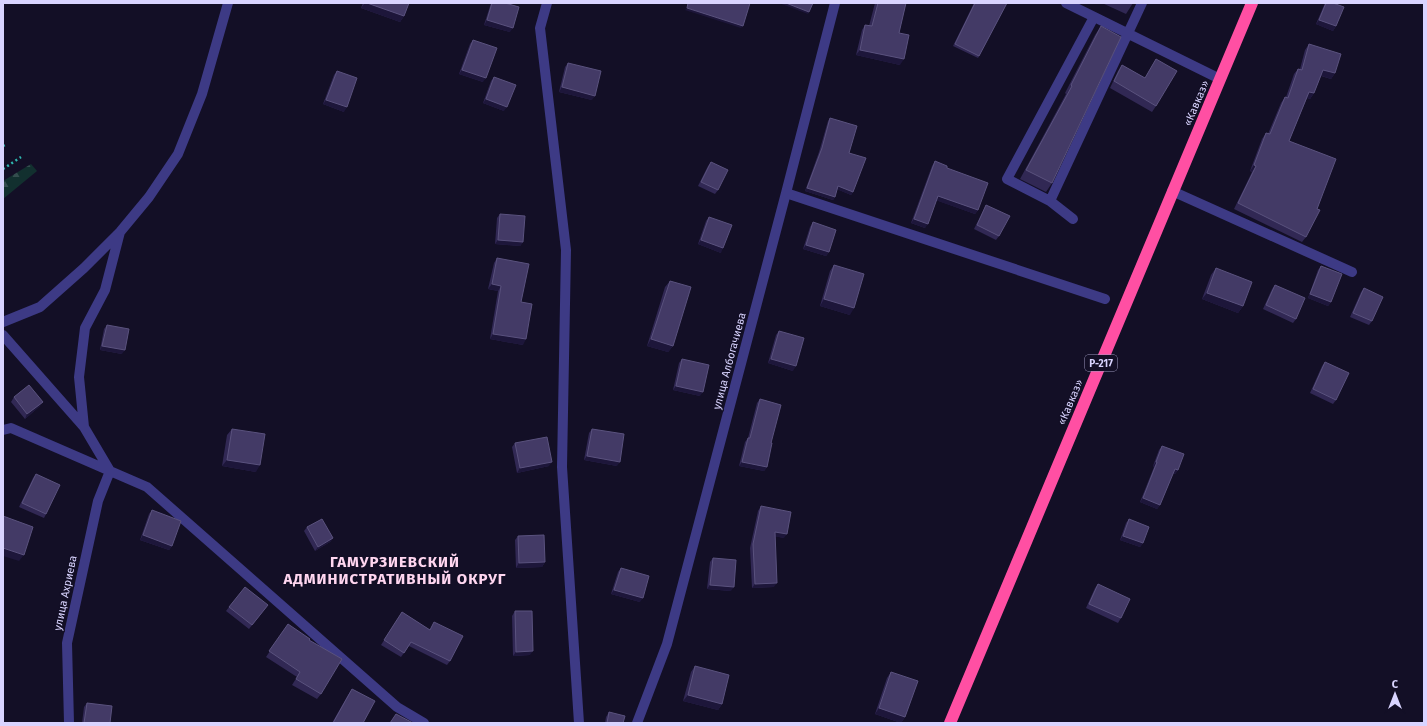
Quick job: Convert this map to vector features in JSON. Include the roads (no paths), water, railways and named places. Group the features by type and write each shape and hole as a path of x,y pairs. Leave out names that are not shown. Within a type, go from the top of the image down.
{"highway":[{"name":"«Кавказ»","path":"950,723 1252,3"}],"street":[{"path":"3,322 40,306 84,268 120,232 149,197 178,154 202,94 228,3"},
{"path":"546,3 540,28 566,250 562,467 578,723"},
{"name":"улица Албогачиева","path":"637,723 667,644 835,3"},
{"path":"1066,3 1220,79"},
{"path":"1073,219 1050,202 1007,179 1090,15 1090,3"},
{"path":"1050,202 1129,34 1142,3"},
{"path":"1172,192 1352,272"},
{"path":"786,193 1105,300"},
{"path":"84,427 79,377 85,328 105,290 120,232"},
{"path":"3,335 84,427 110,471"},
{"path":"3,430 11,428 147,487 397,707 424,723"},
{"name":"улица Ахриева","path":"69,723 67,643 98,501 110,471"}],"district":[{"name":"ГАМУРЗИЕВСКИЙ АДМИНИСТРАТИВНЫЙ ОКРУГ","path":"395,570"}]}
